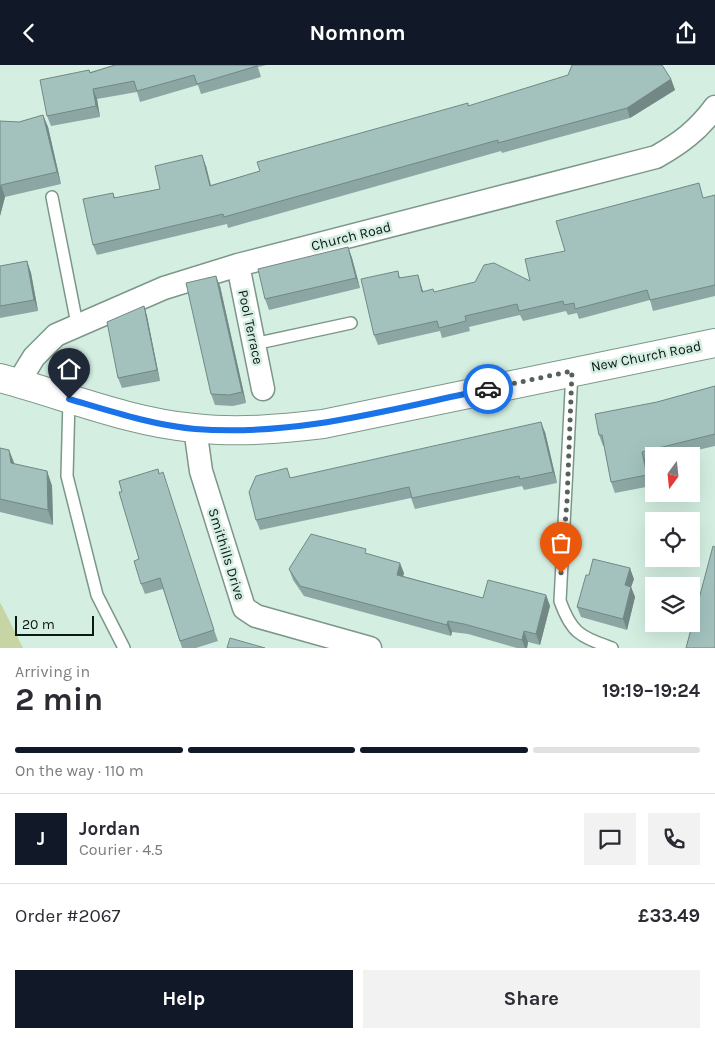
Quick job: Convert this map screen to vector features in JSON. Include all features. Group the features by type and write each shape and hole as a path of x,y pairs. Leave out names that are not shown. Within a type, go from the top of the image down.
{"street":[{"name":"Church Road","path":"9,380 56,335 77,324 164,288 238,265 656,157 681,143 700,127 715,107"},
{"name":"Pool Terrace","path":"238,265 263,389"},
{"name":"New Church Road","path":"9,380 152,422 195,429 279,430 323,424 572,371 715,343"},
{"name":"Smithills Drive","path":"195,429 201,471 244,608 256,616 370,648"}],"lane":[{"path":"52,197 77,324"},
{"path":"254,344 351,323"},
{"path":"572,371 560,601 566,618 575,631 588,639 612,648"},
{"path":"69,399 67,476 97,595 124,648"}],"green space":[{"path":"1,604 23,648 0,648"}],"building":[{"path":"115,65 257,66 197,84 194,75 137,91 134,81 93,89 96,106 47,116 40,80 89,70 90,73"},
{"path":"572,65 662,65 671,79 627,108 498,143 498,140 224,217 223,214 93,245 83,199 113,193 114,198 160,189 155,166 202,155 210,186 260,171 257,162 468,103 468,106 568,75"},
{"path":"43,115 57,172 1,185 0,189 0,121 19,122"},
{"path":"699,183 703,198 715,195 715,285 650,300 647,290 575,309 574,303 564,305 563,301 519,311 517,304 465,316 466,321 439,328 437,321 374,335 361,279 398,271 399,278 418,275 422,292 433,289 434,292 475,282 484,265 494,263 530,281 525,259 565,251 556,221"},
{"path":"348,247 356,278 265,299 258,269"},
{"path":"27,261 34,300 0,306 0,266"},
{"path":"216,276 242,392 229,395 211,394 186,283"},
{"path":"144,306 157,370 118,378 107,322"},
{"path":"715,386 715,434 662,447 645,447 645,451 642,452 645,475 611,482 602,435 599,435 595,414 657,402"},
{"path":"541,422 553,472 520,479 519,476 412,498 409,487 256,520 249,492 256,476 287,468 290,478"},
{"path":"0,448 9,450 11,463 47,471 48,510 0,499"},
{"path":"158,469 159,474 163,472 214,630 180,641 160,578 141,584 134,561 139,559 119,492 122,492 119,481"},
{"path":"311,534 366,549 365,553 400,563 397,575 483,598 488,580 546,595 536,634 524,631 522,640 464,624 448,621 447,625 300,586 289,569"},
{"path":"713,546 715,547 715,648 686,648 690,632 700,632 700,595"},
{"path":"593,559 630,568 625,585 631,587 623,619 577,607 586,575 589,575"},
{"path":"230,638 265,648 227,648"}],"way so far":[{"path":"488,389 572,371 567,501 561,573"}],"route":[{"path":"69,399 152,422 195,429 279,430 323,424 488,389"}]}
